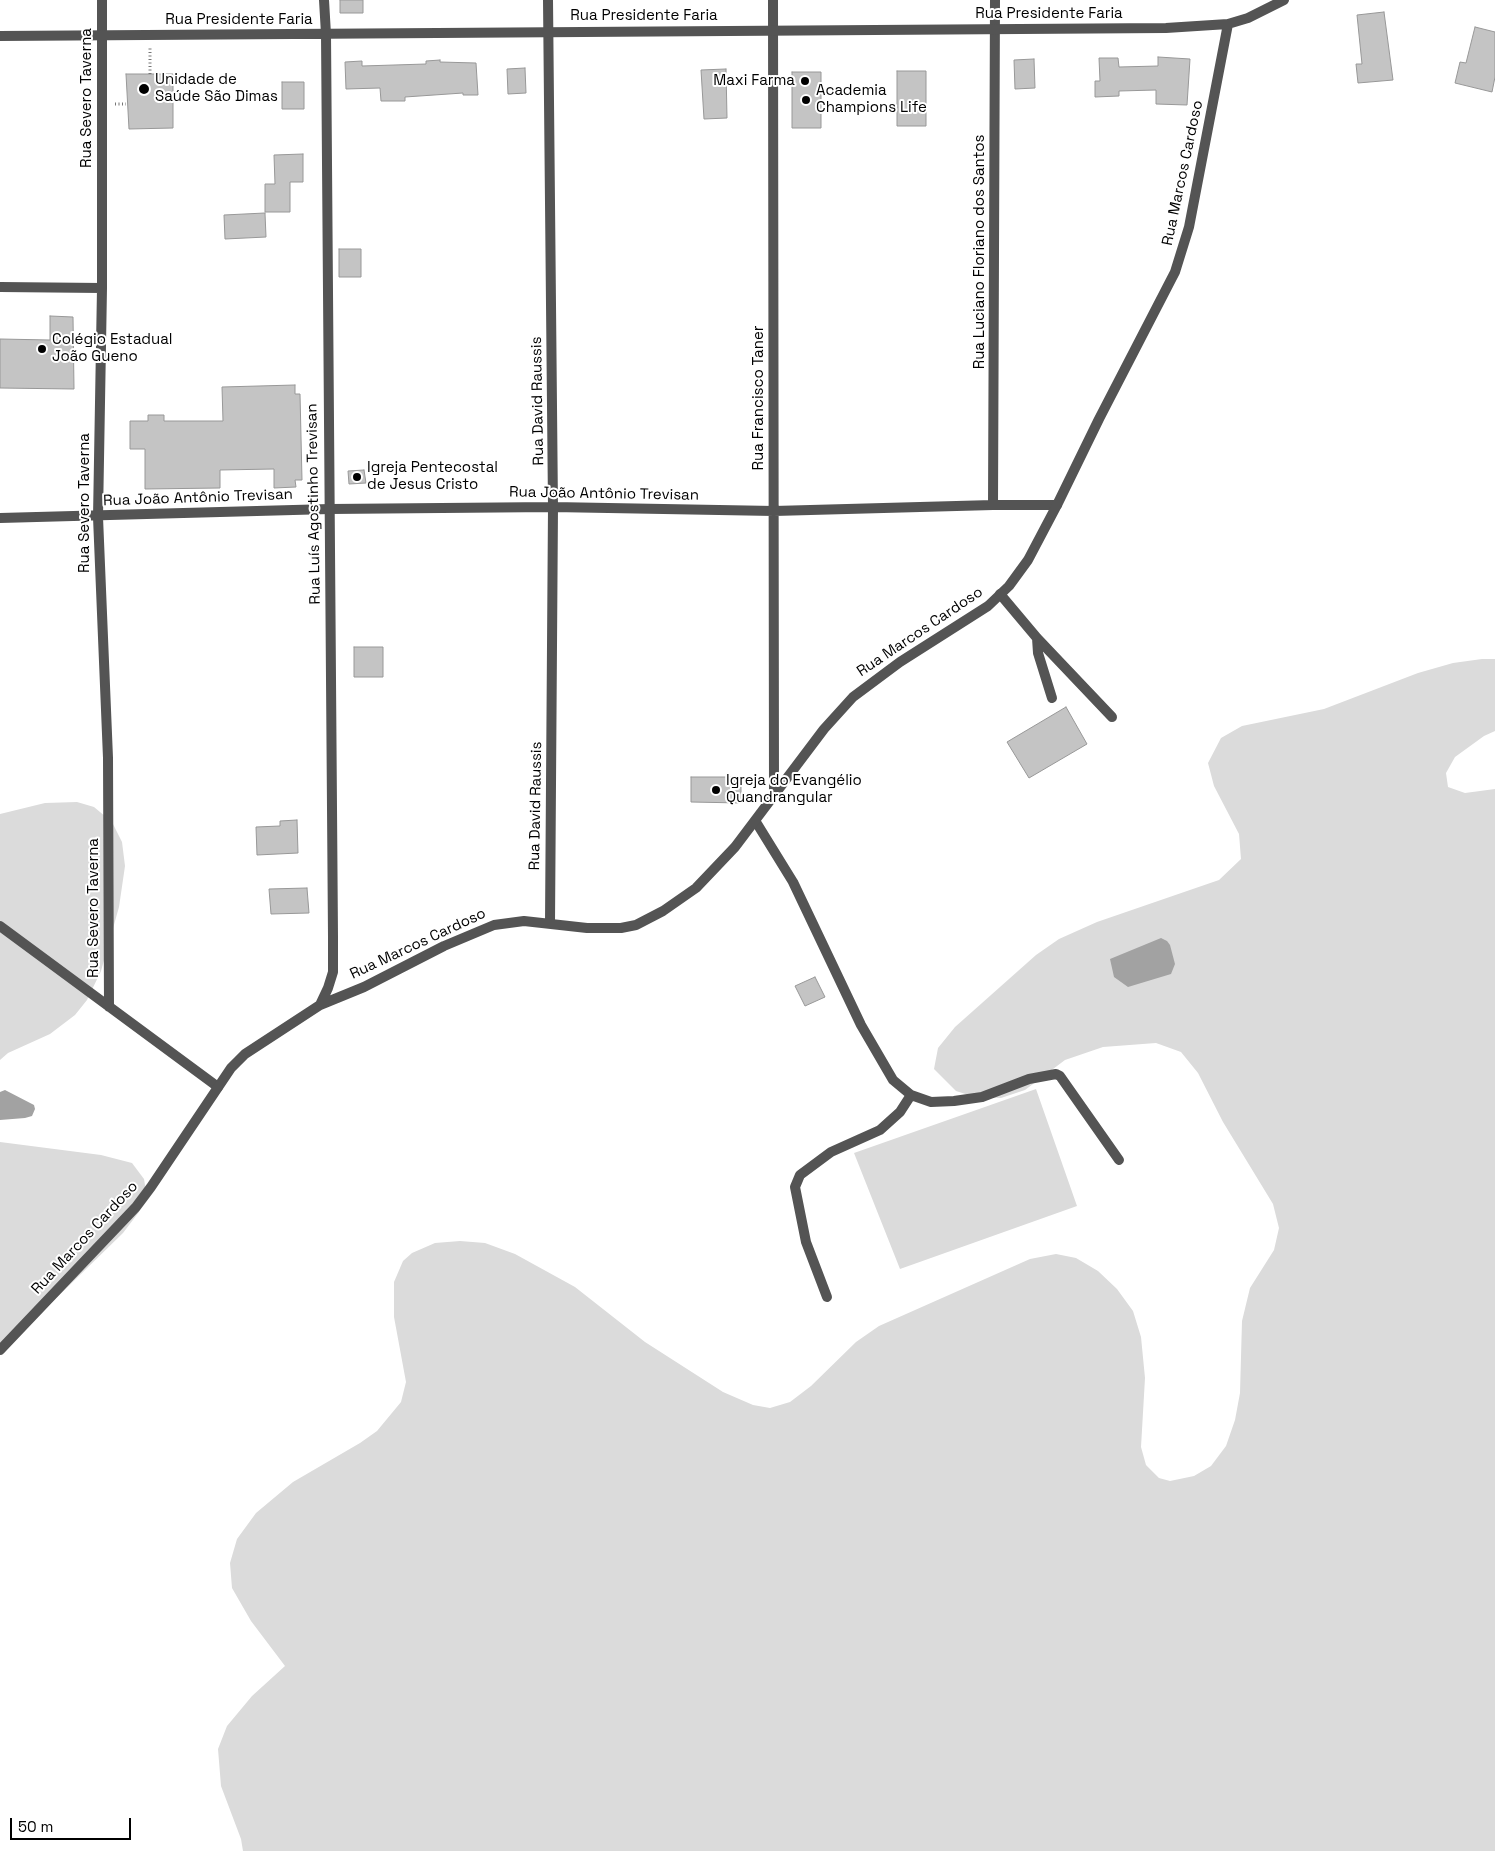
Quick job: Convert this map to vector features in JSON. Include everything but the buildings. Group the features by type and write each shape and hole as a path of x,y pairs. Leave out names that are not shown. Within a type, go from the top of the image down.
{"street":[{"name":"Rua Severo Taverna","path":"102,0 102,288 98,517 108,758 109,1007"},
{"name":"Rua Luís Agostinho Trevisan","path":"320,1005 333,972 326,34 324,0"},
{"name":"Rua David Raussis","path":"548,0 554,507 550,922"},
{"name":"Rua Francisco Taner","path":"774,0 774,795"},
{"name":"Rua Luciano Floriano dos Santos","path":"994,505 995,0"},
{"name":"Rua Presidente Faria","path":"0,36 1166,28 1228,24 1248,18 1284,0"},
{"name":"Rua Marcos Cardoso","path":"0,1350 136,1207 152,1187 231,1068 245,1054 320,1005 364,987 444,946 494,925 524,921 608,929 636,925 648,919 696,888 756,822 774,795 840,710 865,686 962,624 1000,594 1028,560 1057,506 1099,419 1165,294 1183,250 1228,24"},
{"path":"0,287 102,288"},
{"name":"Rua João Antônio Trevisan","path":"0,518 98,517 330,509 554,507 774,511 994,505 1057,506"},
{"path":"1000,594 1037,638 1112,717"},
{"path":"1037,638 1038,654 1052,698"},
{"path":"756,822 793,882 874,1047 893,1080 911,1096 931,1102 982,1097 1028,1079 1056,1074 1060,1076 1119,1160"},
{"path":"0,926 218,1087"},
{"path":"827,1297 806,1242 795,1188 800,1175 831,1152 880,1130 900,1112 911,1096"}],"path":[{"path":"150,35 150,74"}],"shaded area":[{"path":"1495,659 1495,731 1484,736 1455,757 1446,773 1448,787 1465,793 1495,789 1495,1851 243,1851 241,1839 221,1786 218,1749 227,1726 252,1696 285,1666 251,1621 232,1588 230,1563 237,1539 256,1513 293,1482 377,1431 401,1402 406,1382 394,1317 394,1282 403,1261 412,1253 435,1243 460,1241 485,1243 515,1254 575,1287 645,1342 723,1392 753,1405 770,1408 790,1402 811,1386 856,1342 879,1326 1030,1259 1056,1254 1076,1258 1098,1271 1117,1289 1133,1311 1141,1337 1145,1378 1141,1447 1146,1465 1159,1478 1170,1481 1194,1476 1211,1466 1226,1446 1235,1420 1240,1393 1242,1321 1250,1288 1274,1250 1279,1228 1273,1204 1223,1122 1198,1073 1181,1052 1156,1043 1103,1047 1065,1060 1025,1090 1001,1098 975,1097 956,1091 934,1069 938,1048 955,1027 1036,955 1059,939 1097,922 1219,880 1241,859 1239,834 1214,786 1208,763 1221,738 1242,726 1324,709 1418,673 1453,663"},
{"path":"77,802 94,807 112,822 122,842 125,866 119,907 101,971 87,1000 75,1015 50,1034 8,1053 0,1060 0,814 45,803"},
{"path":"1161,938 1170,945 1175,964 1171,974 1128,987 1114,977 1110,959"},
{"path":"1036,1089 1077,1206 900,1269 854,1153"},
{"path":"5,1090 34,1105 35,1109 32,1116 0,1120 0,1092"},
{"path":"0,1142 101,1155 132,1163 144,1179 146,1191 139,1212 123,1233 0,1353"}],"place":[{"name":"Maxi Farma","path":"805,81"},
{"name":"Unidade de Saúde São Dimas","path":"144,89"},
{"name":"Academia Champions Life","path":"806,100"},
{"name":"Colégio Estadual João Gueno","path":"42,349"},
{"name":"Igreja Pentecostal de Jesus Cristo","path":"357,477"},
{"name":"Igreja do Evangélio Quandrangular","path":"716,790"}]}
